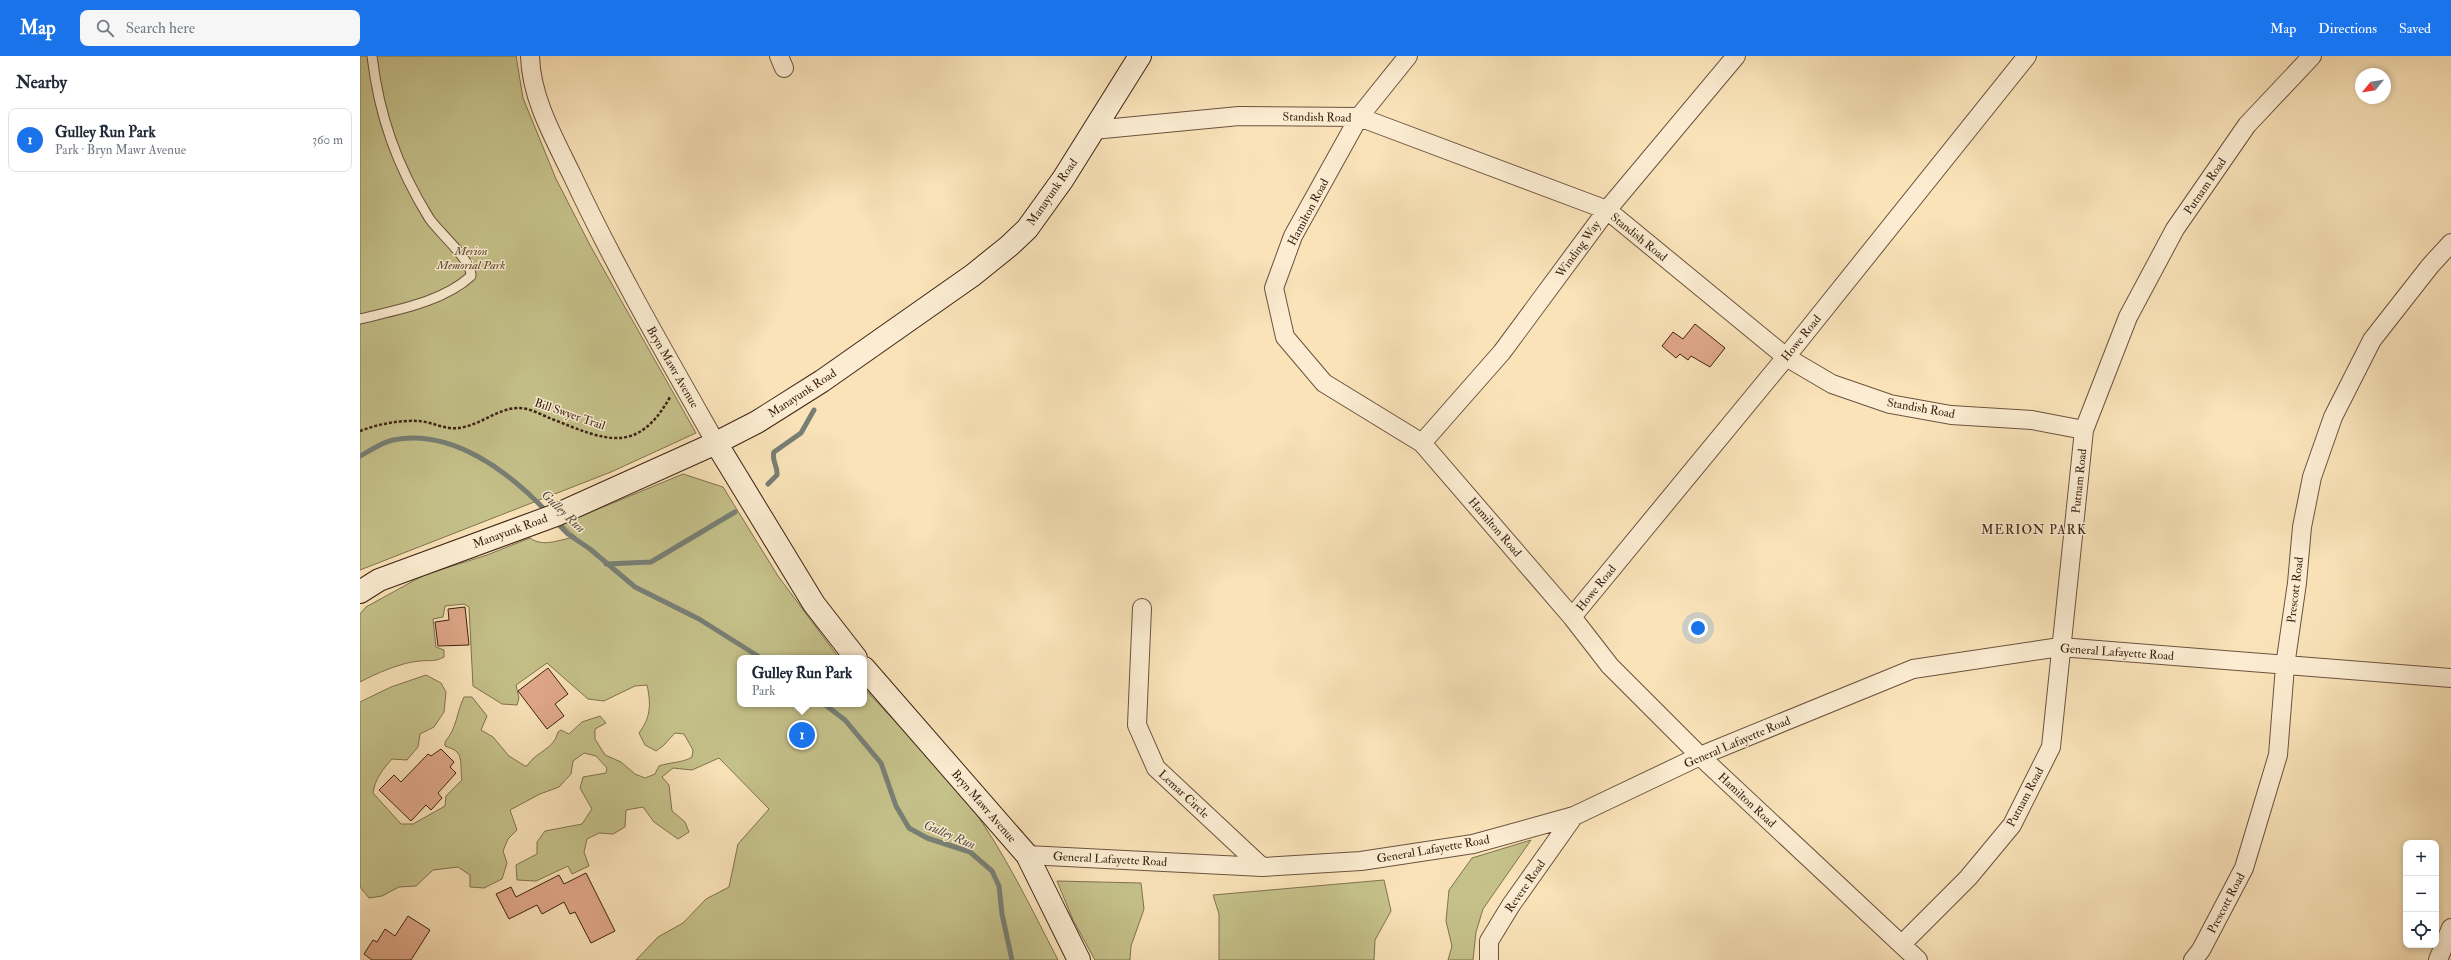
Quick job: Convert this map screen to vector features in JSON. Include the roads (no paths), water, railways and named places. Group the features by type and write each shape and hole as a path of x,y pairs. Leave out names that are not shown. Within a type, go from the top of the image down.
{"street":[{"name":"Bryn Mawr Avenue","path":"530,56 534,82 546,121 591,215 646,320 716,444 814,604 854,655"},
{"name":"Manayunk Road","path":"360,592 379,580 551,516 716,444 757,422 815,386 992,261 1027,228 1045,206 1140,56"},
{"name":"Hamilton Road","path":"1408,56 1359,117 1293,236 1274,288 1285,336 1324,383 1422,443 1572,617 1610,666 1700,756 1918,960"},
{"name":"Winding Way","path":"1422,443 1502,352 1607,210 1736,56"},
{"name":"Howe Road","path":"1572,617 1786,357 2027,56"},
{"name":"Putnam Road","path":"1902,944 1968,878 2012,825 2051,747 2060,647 2084,430 2128,317 2175,229 2247,125 2312,56"},
{"name":"Standish Road","path":"1093,130 1239,116 1359,117 1607,210 1786,357 1832,384 1890,404 1951,415 2032,420 2084,430"},
{"name":"Prescott Road","path":"2193,960 2201,950 2244,868 2278,755 2285,666 2297,583 2302,527 2312,477 2333,417 2372,340 2430,266 2451,243"},
{"name":"Lemar Circle","path":"1142,608 1137,725 1156,768 1262,867"},
{"name":"General Lafayette Road","path":"1027,856 1262,867 1361,861 1473,844 1574,816 1700,756 1913,669 2060,647 2451,678"},
{"name":"Bryn Mawr Avenue","path":"867,671 1027,856 1079,960"},
{"name":"Revere Road","path":"1488,960 1489,941 1511,905 1574,816"},
{"path":"2444,956 2451,928"}],"lane":[{"path":"360,319 423,301 459,286 471,276 468,265 430,220 401,165 388,136 380,108 372,56"}],"waterway":[{"path":"768,484 777,475 777,469 773,458 774,452 801,433 814,410"},
{"name":"Gulley Run","path":"360,456 393,440 415,438 437,441 458,447 478,456 497,468 515,482 547,512"},
{"path":"606,564 651,562 735,512"},
{"name":"Gulley Run","path":"555,521 568,534 590,549 635,587 699,619 756,655"},
{"name":"Gulley Run","path":"828,707 845,720 881,763 896,806 909,828 927,838 970,852 992,871 999,886 1002,914 1012,960"}],"place":[{"name":"Gulley Run Park","path":"802,735"}],"district":[{"name":"MERION PARK","path":"2034,529"}],"park label":[{"name":"Merion Memorial Park","path":"471,258"}]}
